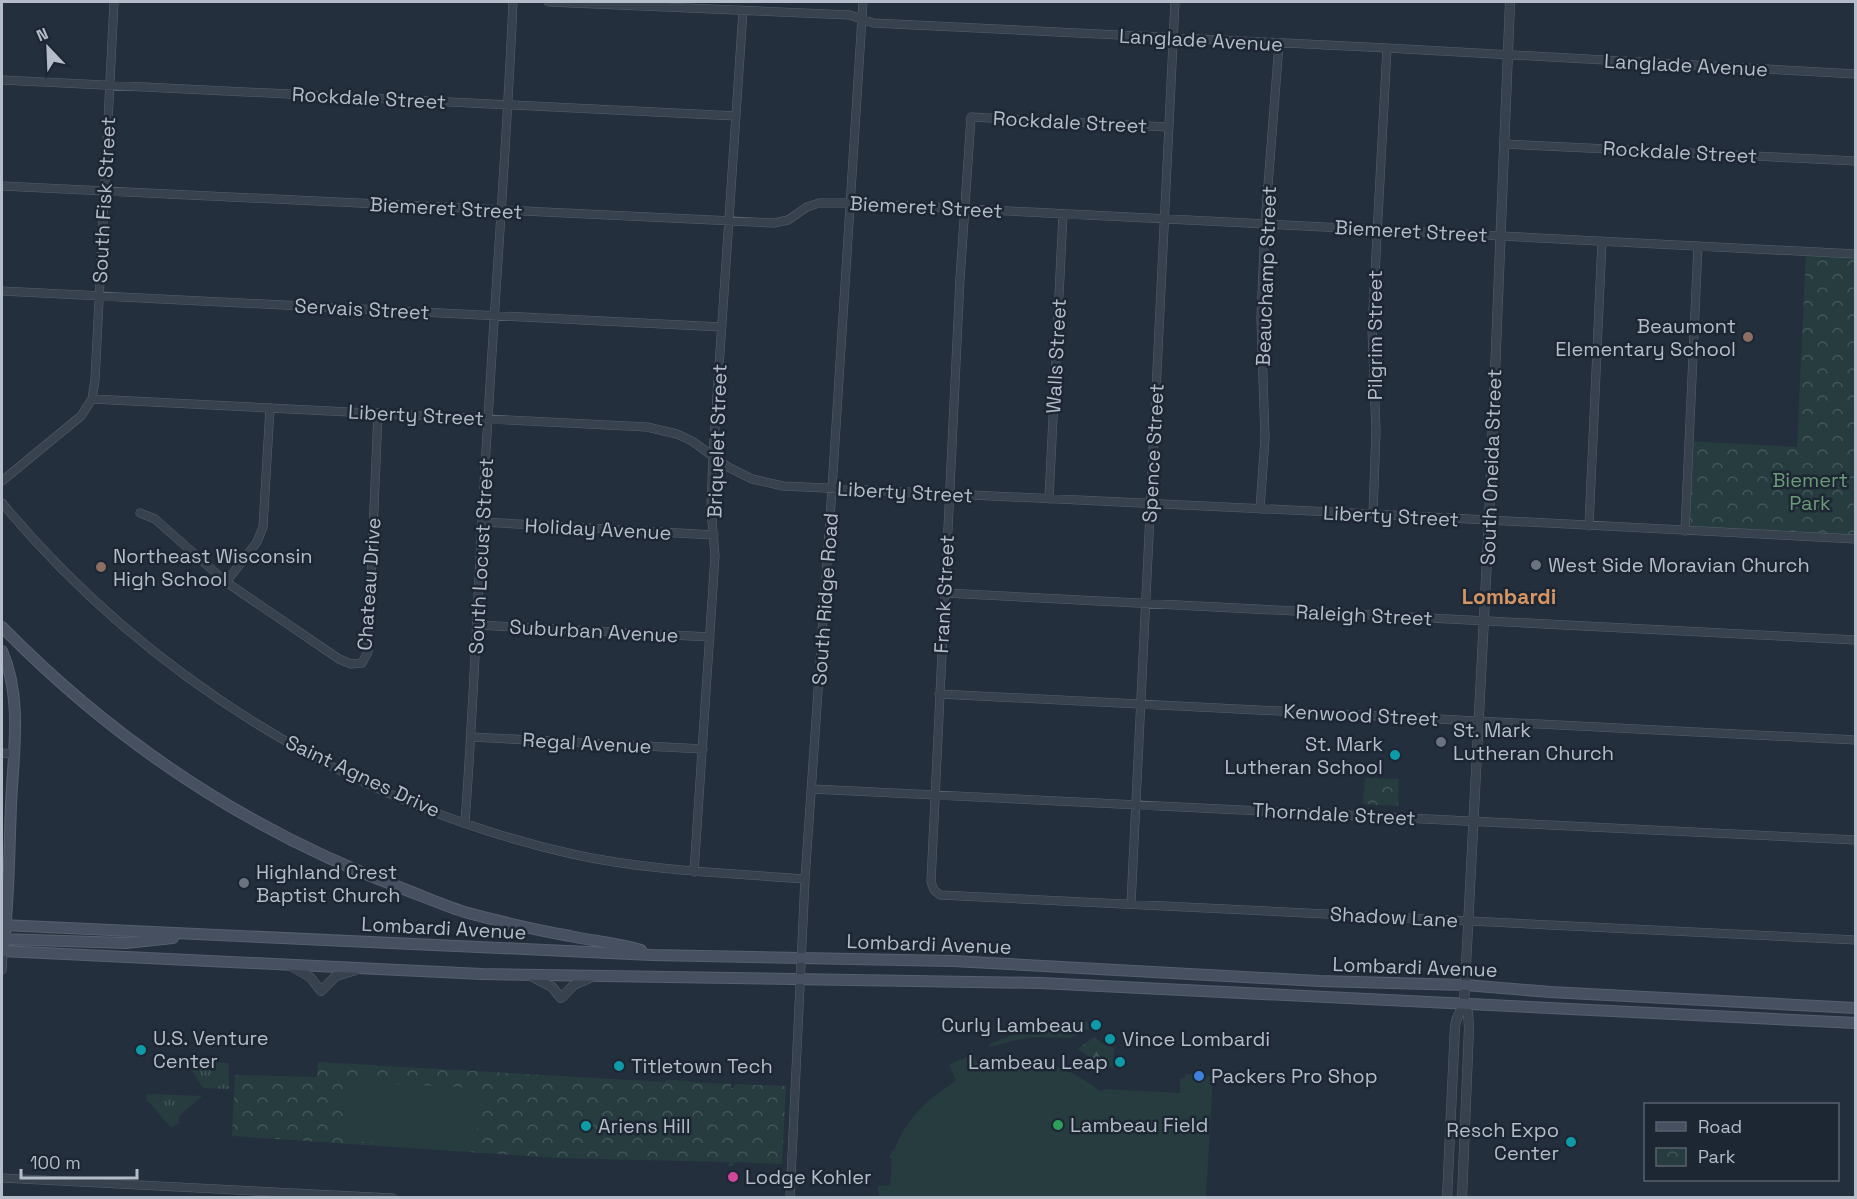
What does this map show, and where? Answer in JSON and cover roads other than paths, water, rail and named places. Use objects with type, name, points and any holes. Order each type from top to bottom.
[{"type":"main road","points":[[2,627],[60,683],[147,754],[219,801],[300,846],[373,878],[466,912],[543,932],[634,948],[652,956]]},
{"type":"main road","points":[[2,651],[11,677],[14,696],[7,754],[9,896],[2,951]]},
{"type":"main road","name":"Lombardi Avenue","points":[[4,926],[652,956],[953,961],[1319,981],[1465,985],[1550,992],[1856,1008]]},
{"type":"main road","points":[[3,939],[126,943],[164,940],[188,934]]},
{"type":"main road","name":"Lombardi Avenue","points":[[2,951],[531,976],[1033,983],[1856,1023]]},
{"type":"street","name":"South Fisk Street","points":[[92,399],[95,380],[114,2]]},
{"type":"street","name":"South Locust Street","points":[[465,822],[472,737],[482,522],[513,2]]},
{"type":"street","name":"Langlade Avenue","points":[[548,2],[850,15],[873,23],[1856,74]]},
{"type":"street","name":"South Ridge Road","points":[[790,1197],[805,879],[863,2]]},
{"type":"street","name":"Spence Street","points":[[1131,904],[1175,2]]},
{"type":"street","name":"South Oneida Street","points":[[1462,1197],[1470,1028],[1464,1004],[1489,521],[1510,2]]},
{"type":"street","name":"Briquelet Street","points":[[694,872],[715,556],[711,508],[713,456],[743,11]]},
{"type":"street","name":"Beauchamp Street","points":[[1260,509],[1265,438],[1262,318],[1265,224],[1279,44]]},
{"type":"street","name":"Pilgrim Street","points":[[1374,514],[1376,431],[1372,329],[1387,48]]},
{"type":"street","name":"Rockdale Street","points":[[2,80],[736,116]]},
{"type":"street","name":"Rockdale Street","points":[[971,117],[1168,127]]},
{"type":"street","name":"Frank Street","points":[[934,890],[931,882],[934,794],[964,209],[971,117]]},
{"type":"street","name":"Rockdale Street","points":[[1504,144],[1856,161]]},
{"type":"street","name":"Biemeret Street","points":[[2,186],[774,223],[788,220],[819,202],[851,203],[1856,254]]},
{"type":"street","name":"Walls Street","points":[[1049,499],[1063,214]]},
{"type":"street","points":[[1589,526],[1602,241]]},
{"type":"street","points":[[1685,531],[1698,246]]},
{"type":"street","name":"Servais Street","points":[[2,291],[722,327]]},
{"type":"street","name":"Liberty Street","points":[[92,399],[647,427],[677,434],[692,441],[728,467],[752,479],[783,486],[1856,539]]},
{"type":"street","points":[[2,481],[81,416],[92,399]]},
{"type":"street","points":[[226,582],[257,542],[264,527],[270,408]]},
{"type":"street","name":"Chateau Drive","points":[[140,513],[154,519],[226,582],[339,658],[351,664],[362,663],[368,652],[378,413]]},
{"type":"street","name":"Saint Agnes Drive","points":[[2,503],[63,571],[130,632],[199,686],[274,735],[338,769],[403,799],[510,839],[629,864],[694,872],[805,879]]},
{"type":"street","name":"Holiday Avenue","points":[[482,522],[714,535]]},
{"type":"street","name":"Raleigh Street","points":[[945,593],[1856,640]]},
{"type":"street","name":"Suburban Avenue","points":[[477,625],[710,637]]},
{"type":"street","name":"Kenwood Street","points":[[939,694],[1856,740]]},
{"type":"street","name":"Regal Avenue","points":[[472,737],[703,749]]},
{"type":"street","name":"Thorndale Street","points":[[812,789],[1856,840]]},
{"type":"street","name":"Shadow Lane","points":[[934,890],[940,895],[1856,940]]},
{"type":"street","points":[[2,951],[2,970]]},
{"type":"street","points":[[289,965],[310,977],[321,991],[336,976],[361,968]]},
{"type":"street","points":[[531,976],[554,989],[561,999],[574,985],[595,977]]},
{"type":"street","name":"South Oneida Street","points":[[1447,1197],[1455,1026],[1464,1004]]},
{"type":"street","points":[[2,1178],[249,1194],[393,1197]]},
{"type":"place","name":"Beaumont Elementary School","points":[[1748,337]]},
{"type":"place","name":"West Side Moravian Church","points":[[1536,565]]},
{"type":"place","name":"Northeast Wisconsin High School","points":[[101,567]]},
{"type":"place","name":"St. Mark Lutheran Church","points":[[1441,742]]},
{"type":"place","name":"St. Mark Lutheran School","points":[[1395,755]]},
{"type":"place","name":"Highland Crest Baptist Church","points":[[244,883]]},
{"type":"place","name":"Curly Lambeau","points":[[1096,1025]]},
{"type":"place","name":"Vince Lombardi","points":[[1110,1039]]},
{"type":"place","name":"U.S. Venture Center","points":[[141,1050]]},
{"type":"place","name":"Lambeau Leap","points":[[1120,1062]]},
{"type":"place","name":"Titletown Tech","points":[[619,1066]]},
{"type":"place","name":"Packers Pro Shop","points":[[1199,1076]]},
{"type":"place","name":"Lambeau Field","points":[[1058,1125]]},
{"type":"place","name":"Ariens Hill","points":[[586,1126]]},
{"type":"place","name":"Resch Expo Center","points":[[1571,1142]]},
{"type":"place","name":"Lodge Kohler","points":[[733,1177]]},
{"type":"district","name":"Lombardi","points":[[1509,597]]},
{"type":"park label","name":"Biemert Park","points":[[1810,492]]}]
